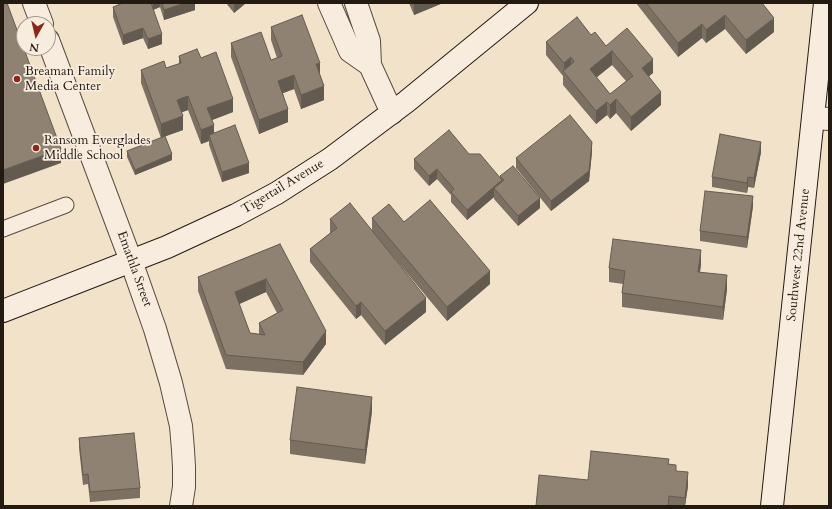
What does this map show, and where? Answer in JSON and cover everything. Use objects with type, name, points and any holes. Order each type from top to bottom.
[{"type":"street","points":[[34,3],[39,16]]},
{"type":"street","points":[[329,3],[350,51],[370,65]]},
{"type":"street","points":[[356,3],[369,41],[370,65],[392,113]]},
{"type":"street","name":"Tigertail Avenue","points":[[3,311],[167,247],[236,215],[277,193],[330,159],[392,113],[527,3]]},
{"type":"street","name":"Southwest 22nd Avenue","points":[[772,506],[821,118],[825,3]]},
{"type":"street","name":"Emathla Street","points":[[54,56],[131,261],[155,329],[171,383],[181,426],[184,467],[182,506]]},
{"type":"lane","points":[[3,229],[66,205]]},
{"type":"building","name":"Breaman Family Media Center","points":[[3,3],[7,3],[16,27],[16,56],[27,56],[61,149],[3,170]]},
{"type":"building","points":[[123,3],[151,3],[162,34],[148,39],[143,28],[123,35],[113,7]]},
{"type":"building","points":[[162,3],[185,3],[164,10]]},
{"type":"building","points":[[646,3],[762,3],[774,18],[746,40],[725,15],[706,30],[702,24],[678,43]]},
{"type":"building","points":[[302,15],[320,63],[316,64],[324,86],[301,95],[294,75],[278,81],[288,109],[259,120],[231,43],[261,32],[271,60],[282,56],[271,27]]},
{"type":"building","points":[[577,17],[591,35],[595,32],[606,46],[627,28],[653,59],[642,68],[661,92],[631,117],[616,99],[610,105],[607,102],[596,111],[563,71],[574,62],[571,57],[564,63],[546,42]],"holes":[[[612,51],[633,76],[610,94],[590,69]]]},
{"type":"building","points":[[197,49],[201,58],[216,52],[233,99],[207,108],[214,125],[201,130],[188,96],[177,100],[183,116],[161,124],[141,70],[164,61],[166,68],[181,63],[179,56]]},
{"type":"building","points":[[570,115],[592,142],[589,171],[551,201],[516,158]]},
{"type":"building","points":[[235,125],[249,163],[222,172],[209,135]]},
{"type":"building","points":[[449,130],[469,154],[480,154],[502,180],[467,210],[451,192],[454,189],[437,169],[429,176],[414,159]]},
{"type":"building","points":[[720,134],[761,142],[754,178],[748,177],[747,183],[712,177]]},
{"type":"building","points":[[165,136],[172,154],[135,170],[127,151]]},
{"type":"building","points":[[513,166],[540,198],[518,216],[494,188],[504,180],[500,176]]},
{"type":"building","points":[[705,191],[753,196],[747,237],[700,231]]},
{"type":"building","points":[[430,200],[490,271],[447,307],[372,218],[389,204],[404,222]]},
{"type":"building","points":[[350,203],[426,298],[385,331],[361,302],[356,306],[310,249],[337,228],[330,219]]},
{"type":"building","points":[[613,239],[701,250],[698,272],[727,275],[723,307],[622,293],[625,271],[609,268]]},
{"type":"building","points":[[280,244],[326,331],[303,362],[226,355],[198,277]],"holes":[[[266,279],[283,310],[259,323],[265,335],[250,333],[235,292]]]},
{"type":"building","points":[[297,387],[372,397],[365,450],[290,440]]},
{"type":"building","points":[[134,433],[140,488],[90,492],[88,474],[83,475],[79,438]]},
{"type":"building","points":[[591,451],[669,459],[668,464],[676,465],[676,471],[688,472],[685,498],[669,496],[668,506],[536,506],[539,475],[588,480]]},
{"type":"place","name":"Breaman Family Media Center","points":[[17,79]]},
{"type":"place","name":"Ransom Everglades Middle School","points":[[36,148]]}]
